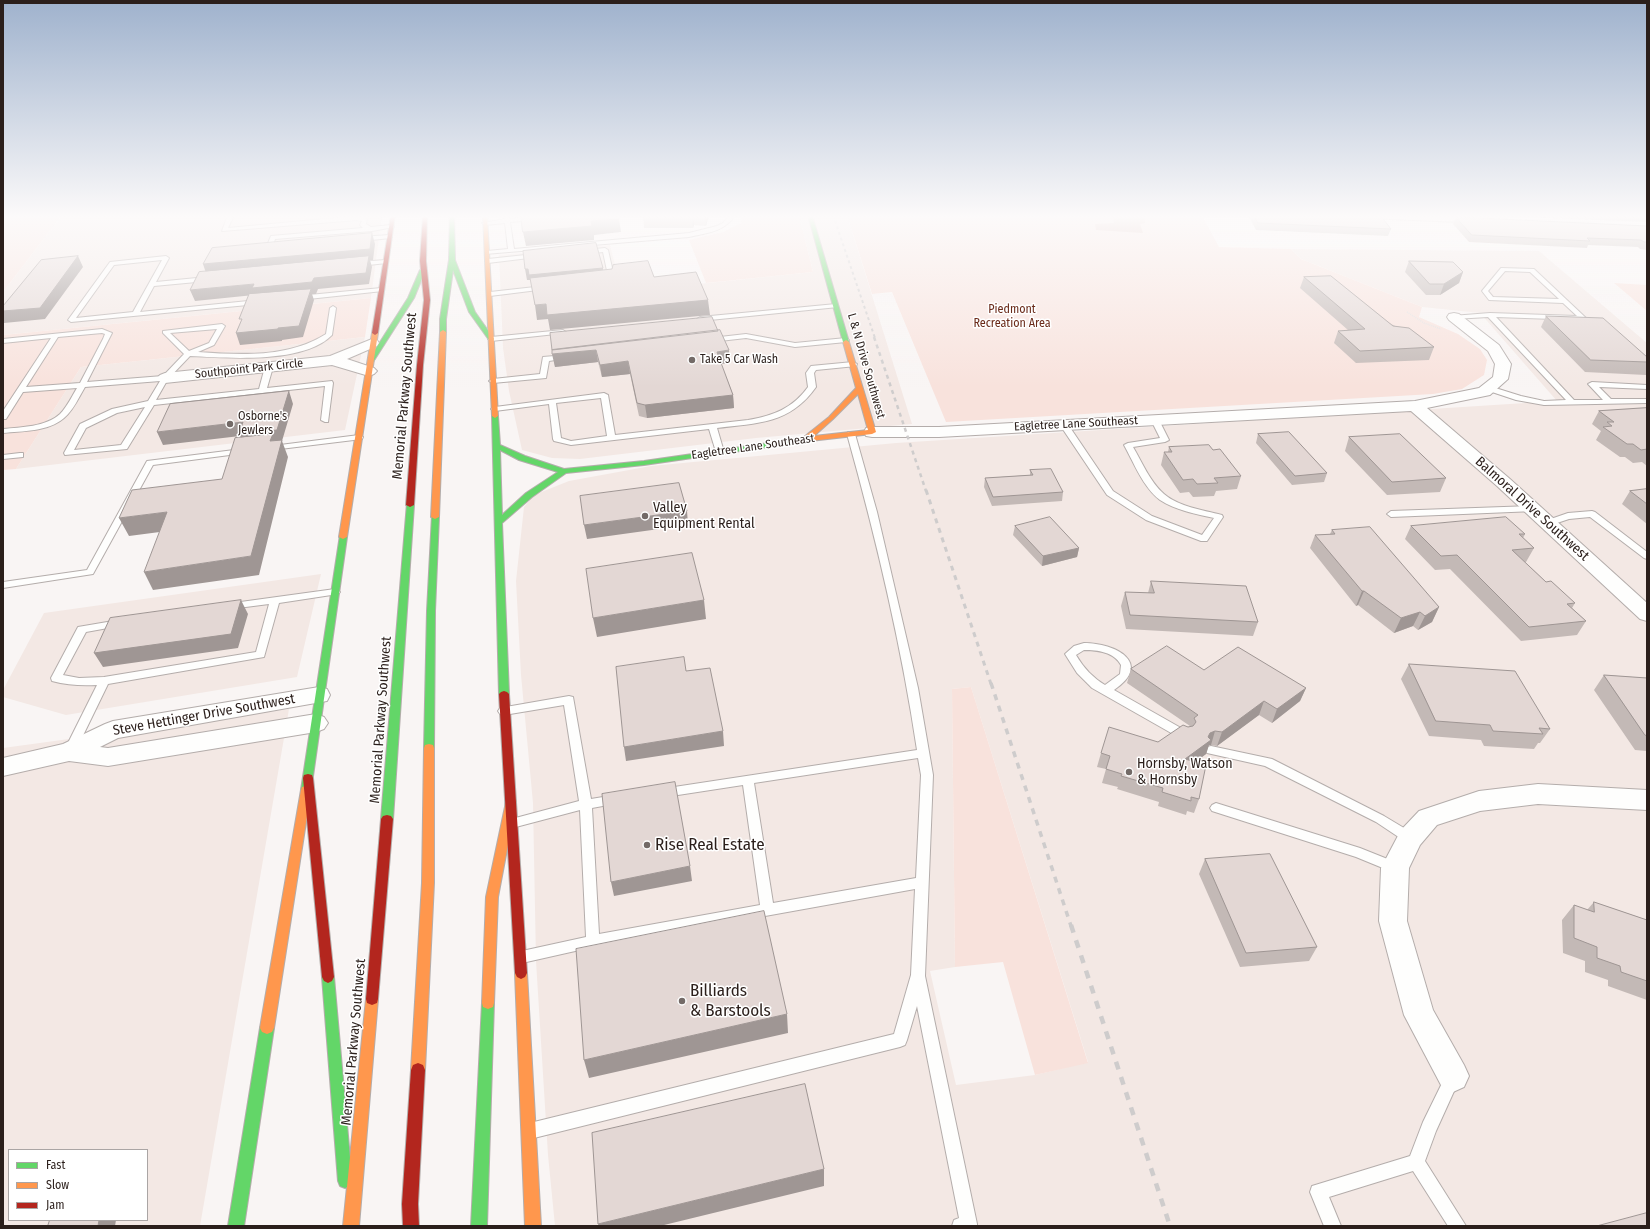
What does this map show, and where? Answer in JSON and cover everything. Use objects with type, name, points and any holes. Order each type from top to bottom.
[{"type":"main road","points":[[236,1226],[281,938],[299,843],[319,695],[384,272]]},
{"type":"main road","points":[[370,366],[411,298],[421,272]]},
{"type":"main road","name":"Memorial Parkway Southwest","points":[[350,1226],[382,892],[420,365],[427,300],[425,272]]},
{"type":"main road","points":[[411,1226],[410,1204],[428,883],[431,611],[443,319],[450,272]]},
{"type":"main road","points":[[457,272],[472,312],[491,339]]},
{"type":"main road","points":[[488,272],[495,408],[504,711],[521,957],[533,1226]]},
{"type":"main road","name":"L & N Drive Southwest","points":[[826,272],[872,432]]},
{"type":"main road","points":[[806,439],[831,418],[860,388]]},
{"type":"main road","name":"Eagletree Lane Southeast","points":[[496,446],[522,458],[564,472],[644,463],[806,439],[872,432]]},
{"type":"main road","name":"Eagletree Lane Southeast","points":[[499,522],[529,495],[564,472]]},
{"type":"main road","points":[[308,778],[325,938],[350,1226]]},
{"type":"main road","points":[[479,1226],[492,897],[511,802]]},
{"type":"street","points":[[1454,317],[1494,348],[1503,364],[1500,379],[1489,388]]},
{"type":"street","points":[[333,360],[372,343]]},
{"type":"street","points":[[333,360],[370,366]]},
{"type":"street","name":"Southpoint Park Circle","points":[[165,378],[263,363],[333,360]]},
{"type":"street","name":"Eagletree Lane Southeast","points":[[872,432],[939,432],[1415,406],[1484,392],[1489,388]]},
{"type":"street","name":"Balmoral Drive Southwest","points":[[1415,406],[1454,438],[1647,614]]},
{"type":"street","name":"Steve Hettinger Drive Southwest","points":[[3,766],[69,752],[113,730],[319,695]]},
{"type":"street","name":"Steve Hettinger Drive Southwest","points":[[69,752],[108,757],[316,723]]},
{"type":"street","points":[[1452,1076],[1419,1015],[1402,959],[1393,921],[1395,868],[1410,838],[1428,818],[1479,801],[1538,794],[1647,800]]},
{"type":"lane","points":[[105,272],[71,320],[262,301]]},
{"type":"lane","points":[[135,314],[158,272]]},
{"type":"lane","points":[[604,282],[612,281],[610,272]]},
{"type":"lane","points":[[1500,272],[1485,291],[1492,299],[1565,301]]},
{"type":"lane","points":[[1454,317],[1490,315],[1583,318],[1535,272]]},
{"type":"lane","points":[[152,284],[214,278]]},
{"type":"lane","points":[[490,294],[551,288]]},
{"type":"lane","points":[[294,298],[381,290]]},
{"type":"lane","points":[[695,319],[836,306]]},
{"type":"lane","points":[[325,420],[329,383],[151,403],[115,411],[83,426],[68,453],[124,447],[151,403],[165,378],[188,354],[212,344],[222,326],[165,332],[188,354],[228,356],[263,363],[324,340],[329,335],[333,308]]},
{"type":"lane","points":[[1490,315],[1573,403]]},
{"type":"lane","points":[[491,339],[569,331]]},
{"type":"lane","points":[[3,341],[56,335],[102,332],[109,333],[82,385],[62,416],[49,423],[3,432]]},
{"type":"lane","points":[[3,417],[56,335]]},
{"type":"lane","points":[[700,342],[746,336],[795,345],[846,340]]},
{"type":"lane","points":[[493,381],[543,376],[546,359],[577,356]]},
{"type":"lane","points":[[262,391],[263,363]]},
{"type":"lane","points":[[552,401],[557,439],[571,443],[712,426],[766,419],[788,410],[802,400],[812,387],[810,373],[814,368],[853,364]]},
{"type":"lane","points":[[21,390],[165,378]]},
{"type":"lane","points":[[1609,402],[1592,384],[1647,387]]},
{"type":"lane","points":[[1489,388],[1519,398],[1544,403],[1647,401]]},
{"type":"lane","points":[[495,408],[604,395],[611,438]]},
{"type":"lane","points":[[1064,425],[1110,493],[1149,518],[1204,539],[1218,517],[1187,509],[1160,496],[1143,472],[1128,445],[1165,440],[1155,420]]},
{"type":"lane","points":[[712,426],[720,452]]},
{"type":"lane","points":[[528,1131],[900,1040],[918,975],[928,775],[913,688],[873,512],[851,434]]},
{"type":"lane","points":[[266,448],[359,437]]},
{"type":"lane","points":[[3,586],[90,572],[150,463],[251,450]]},
{"type":"lane","points":[[3,458],[20,455]]},
{"type":"lane","points":[[1391,514],[1532,509]]},
{"type":"lane","points":[[1548,523],[1568,516],[1592,514],[1647,556]]},
{"type":"lane","points":[[221,608],[335,592]]},
{"type":"lane","points":[[128,622],[82,628],[56,678],[79,682],[104,681],[260,655],[275,600]]},
{"type":"lane","points":[[1106,690],[1124,677],[1126,672],[1125,662],[1122,657],[1109,650],[1093,647],[1078,648],[1070,654],[1076,666],[1083,675],[1106,690],[1184,735]]},
{"type":"lane","points":[[69,752],[104,681]]},
{"type":"lane","points":[[504,711],[569,700],[586,804],[593,941]]},
{"type":"lane","points":[[1211,750],[1268,762],[1380,819],[1410,838]]},
{"type":"lane","points":[[655,794],[924,753]]},
{"type":"lane","points":[[748,780],[767,910]]},
{"type":"lane","points":[[512,823],[586,804],[625,798]]},
{"type":"lane","points":[[1216,808],[1360,853],[1395,868]]},
{"type":"lane","points":[[521,957],[593,941],[922,882]]},
{"type":"lane","points":[[918,975],[969,1224],[960,1226]]},
{"type":"lane","points":[[1416,1162],[1452,1076]]},
{"type":"lane","points":[[1333,1226],[1318,1192],[1416,1162]]},
{"type":"lane","points":[[1416,1162],[1458,1226]]},
{"type":"path","points":[[1406,312],[1424,323],[1444,331]]},
{"type":"shaded area","points":[[18,272],[374,272],[371,298],[3,335],[3,292]]},
{"type":"shaded area","points":[[500,272],[617,272],[622,292],[810,272],[865,272],[912,424],[756,438],[580,459],[552,458],[522,450],[509,391],[503,348]]},
{"type":"shaded area","points":[[1335,272],[1564,272],[1647,343],[1647,1226],[555,1226],[548,1155],[536,961],[533,803],[521,675],[516,581],[524,507],[534,495],[569,481],[651,466],[896,443],[1557,401],[1480,313],[1422,307]],"holes":[[[971,687],[1088,1062],[1035,1075],[956,1085],[930,971],[955,967],[952,689]]]},
{"type":"shaded area","points":[[365,337],[345,430],[16,469],[81,367]]},
{"type":"shaded area","points":[[321,574],[297,677],[66,715],[3,697],[3,690],[44,613]]},
{"type":"shaded area","points":[[289,709],[200,1226],[3,1226],[3,748]]},
{"type":"green space","points":[[3,272],[18,272],[3,292]]},
{"type":"green space","points":[[702,272],[810,272],[706,283]]},
{"type":"green space","name":"Piedmont Recreation Area","points":[[865,272],[1335,272],[1422,307],[1419,317],[1458,334],[1480,349],[1487,360],[1484,375],[1462,389],[1433,394],[946,422],[892,292],[872,294]]},
{"type":"green space","points":[[1614,283],[1647,285],[1647,311]]},
{"type":"green space","points":[[371,298],[365,337],[81,367],[16,469],[3,470],[3,335]]},
{"type":"green space","points":[[971,687],[1088,1063],[1035,1075],[1003,962],[955,967],[952,689]]},
{"type":"building","points":[[31,272],[66,272],[40,308],[3,311],[3,306]]},
{"type":"building","points":[[199,272],[366,272],[314,278],[312,282],[252,288],[254,284],[190,290]]},
{"type":"building","points":[[529,272],[557,272],[529,275]]},
{"type":"building","points":[[581,272],[652,272],[654,277],[696,272],[708,300],[547,315],[546,304],[535,305],[530,278]]},
{"type":"building","points":[[1419,272],[1462,272],[1444,284],[1430,284]]},
{"type":"building","points":[[1331,276],[1393,326],[1409,328],[1434,347],[1360,351],[1338,331],[1365,329],[1304,277]]},
{"type":"building","points":[[311,289],[299,326],[236,333],[242,319],[239,319],[249,294]]},
{"type":"building","points":[[1546,316],[1603,318],[1647,357],[1647,362],[1591,360]]},
{"type":"building","points":[[712,317],[718,331],[552,350],[550,333]]},
{"type":"building","points":[[720,330],[729,350],[717,352],[733,395],[645,405],[637,403],[628,361],[600,365],[596,350],[552,354],[552,350]]},
{"type":"building","points":[[289,391],[277,430],[239,434],[243,422],[157,432],[170,404]]},
{"type":"building","points":[[1647,408],[1647,449],[1641,450],[1633,444],[1627,444],[1603,427],[1612,426],[1607,422],[1614,422],[1599,411]]},
{"type":"building","points":[[1289,432],[1327,473],[1295,476],[1258,434]]},
{"type":"building","points":[[273,434],[270,441],[282,440],[251,556],[144,572],[167,512],[119,518],[132,490],[222,479],[235,438]]},
{"type":"building","points":[[1400,434],[1446,478],[1392,482],[1349,437]]},
{"type":"building","points":[[1209,445],[1213,450],[1220,449],[1241,476],[1214,478],[1218,483],[1197,484],[1193,479],[1183,480],[1164,452],[1172,452],[1169,447]]},
{"type":"building","points":[[1051,469],[1063,492],[993,497],[985,478],[1033,475],[1030,470]]},
{"type":"building","points":[[679,483],[687,511],[584,525],[580,496]]},
{"type":"building","points":[[1647,489],[1647,504],[1630,491]]},
{"type":"building","points":[[1050,517],[1079,548],[1043,556],[1015,526]]},
{"type":"building","points":[[1506,517],[1525,534],[1519,534],[1534,548],[1512,550],[1546,582],[1551,581],[1575,603],[1567,604],[1586,621],[1529,627],[1457,555],[1441,556],[1411,526]]},
{"type":"building","points":[[1370,527],[1439,607],[1425,616],[1420,612],[1401,618],[1362,591],[1315,535],[1335,534],[1332,530]]},
{"type":"building","points":[[692,553],[704,600],[593,618],[586,569]]},
{"type":"building","points":[[1151,581],[1246,586],[1258,622],[1130,615],[1125,592],[1154,593]]},
{"type":"building","points":[[241,600],[231,634],[94,653],[110,618]]},
{"type":"building","points":[[1167,646],[1204,670],[1238,647],[1306,688],[1277,709],[1264,701],[1222,732],[1215,731],[1210,733],[1208,737],[1211,740],[1185,759],[1206,765],[1199,799],[1191,797],[1191,801],[1162,792],[1163,788],[1121,776],[1122,774],[1106,769],[1110,756],[1101,753],[1109,727],[1158,742],[1183,725],[1188,727],[1193,726],[1196,722],[1194,718],[1198,715],[1131,669]]},
{"type":"building","points":[[684,657],[686,671],[710,668],[723,731],[624,747],[616,667]]},
{"type":"building","points":[[1409,664],[1515,671],[1550,729],[1539,728],[1543,734],[1493,731],[1490,725],[1436,721]]},
{"type":"building","points":[[1604,675],[1647,678],[1647,736],[1645,735]]},
{"type":"building","name":"Rise Real Estate","points":[[675,782],[690,866],[611,882],[602,794]]},
{"type":"building","points":[[1270,854],[1317,947],[1246,953],[1205,859]]},
{"type":"building","points":[[1594,902],[1647,920],[1647,981],[1621,972],[1620,966],[1597,958],[1597,947],[1574,938],[1574,905],[1594,912]]},
{"type":"building","name":"Billiards & Barstools","points":[[764,911],[787,1014],[584,1060],[576,949]]},
{"type":"building","points":[[805,1084],[824,1169],[598,1224],[592,1133]]},
{"type":"building","points":[[1647,1213],[1647,1226],[1597,1226]]},
{"type":"building","points":[[50,1221],[99,1221],[98,1226],[48,1226]]},
{"type":"railway","points":[[853,272],[875,338]]},
{"type":"railway","points":[[874,337],[926,491]]},
{"type":"railway","points":[[926,490],[991,684]]},
{"type":"railway","points":[[991,683],[1071,926]]},
{"type":"railway","points":[[1071,925],[1170,1226]]},
{"type":"traffic: fast","points":[[371,361],[411,298],[421,272]]},
{"type":"traffic: fast","points":[[443,332],[443,319],[450,272]]},
{"type":"traffic: fast","points":[[457,272],[472,312],[491,339]]},
{"type":"traffic: fast","points":[[826,272],[846,342]]},
{"type":"traffic: fast","points":[[495,416],[504,694]]},
{"type":"traffic: fast","points":[[496,446],[522,458],[564,471],[644,463],[810,439]]},
{"type":"traffic: fast","points":[[499,522],[529,495],[564,471]]},
{"type":"traffic: fast","points":[[387,819],[410,505]]},
{"type":"traffic: fast","points":[[429,748],[431,611],[435,517]]},
{"type":"traffic: fast","points":[[306,790],[343,537]]},
{"type":"traffic: fast","points":[[328,977],[345,1181]]},
{"type":"traffic: fast","points":[[479,1226],[488,1003]]},
{"type":"traffic: fast","points":[[236,1226],[267,1028]]},
{"type":"traffic: slow","points":[[488,272],[495,416]]},
{"type":"traffic: slow","points":[[435,517],[443,332]]},
{"type":"traffic: slow","points":[[343,537],[375,333]]},
{"type":"traffic: slow","points":[[810,439],[872,432],[846,342]]},
{"type":"traffic: slow","points":[[807,439],[831,418],[860,388]]},
{"type":"traffic: slow","points":[[418,1070],[428,883],[429,748]]},
{"type":"traffic: slow","points":[[267,1028],[306,790]]},
{"type":"traffic: slow","points":[[488,1003],[492,897],[511,802]]},
{"type":"traffic: slow","points":[[521,973],[533,1226]]},
{"type":"traffic: slow","points":[[351,1226],[372,999]]},
{"type":"traffic: jam","points":[[375,333],[384,272]]},
{"type":"traffic: jam","points":[[410,505],[420,365],[427,300],[424,272]]},
{"type":"traffic: jam","points":[[504,694],[521,973]]},
{"type":"traffic: jam","points":[[308,778],[328,977]]},
{"type":"traffic: jam","points":[[372,999],[387,819]]},
{"type":"traffic: jam","points":[[411,1226],[410,1204],[418,1070]]},
{"type":"place","name":"Take 5 Car Wash","points":[[692,360]]},
{"type":"place","name":"Osborne's Jewlers","points":[[230,424]]},
{"type":"place","name":"Valley Equipment Rental","points":[[645,516]]},
{"type":"place","name":"Hornsby, Watson & Hornsby","points":[[1129,772]]},
{"type":"place","name":"Rise Real Estate","points":[[647,845]]},
{"type":"place","name":"Billiards & Barstools","points":[[682,1001]]}]
